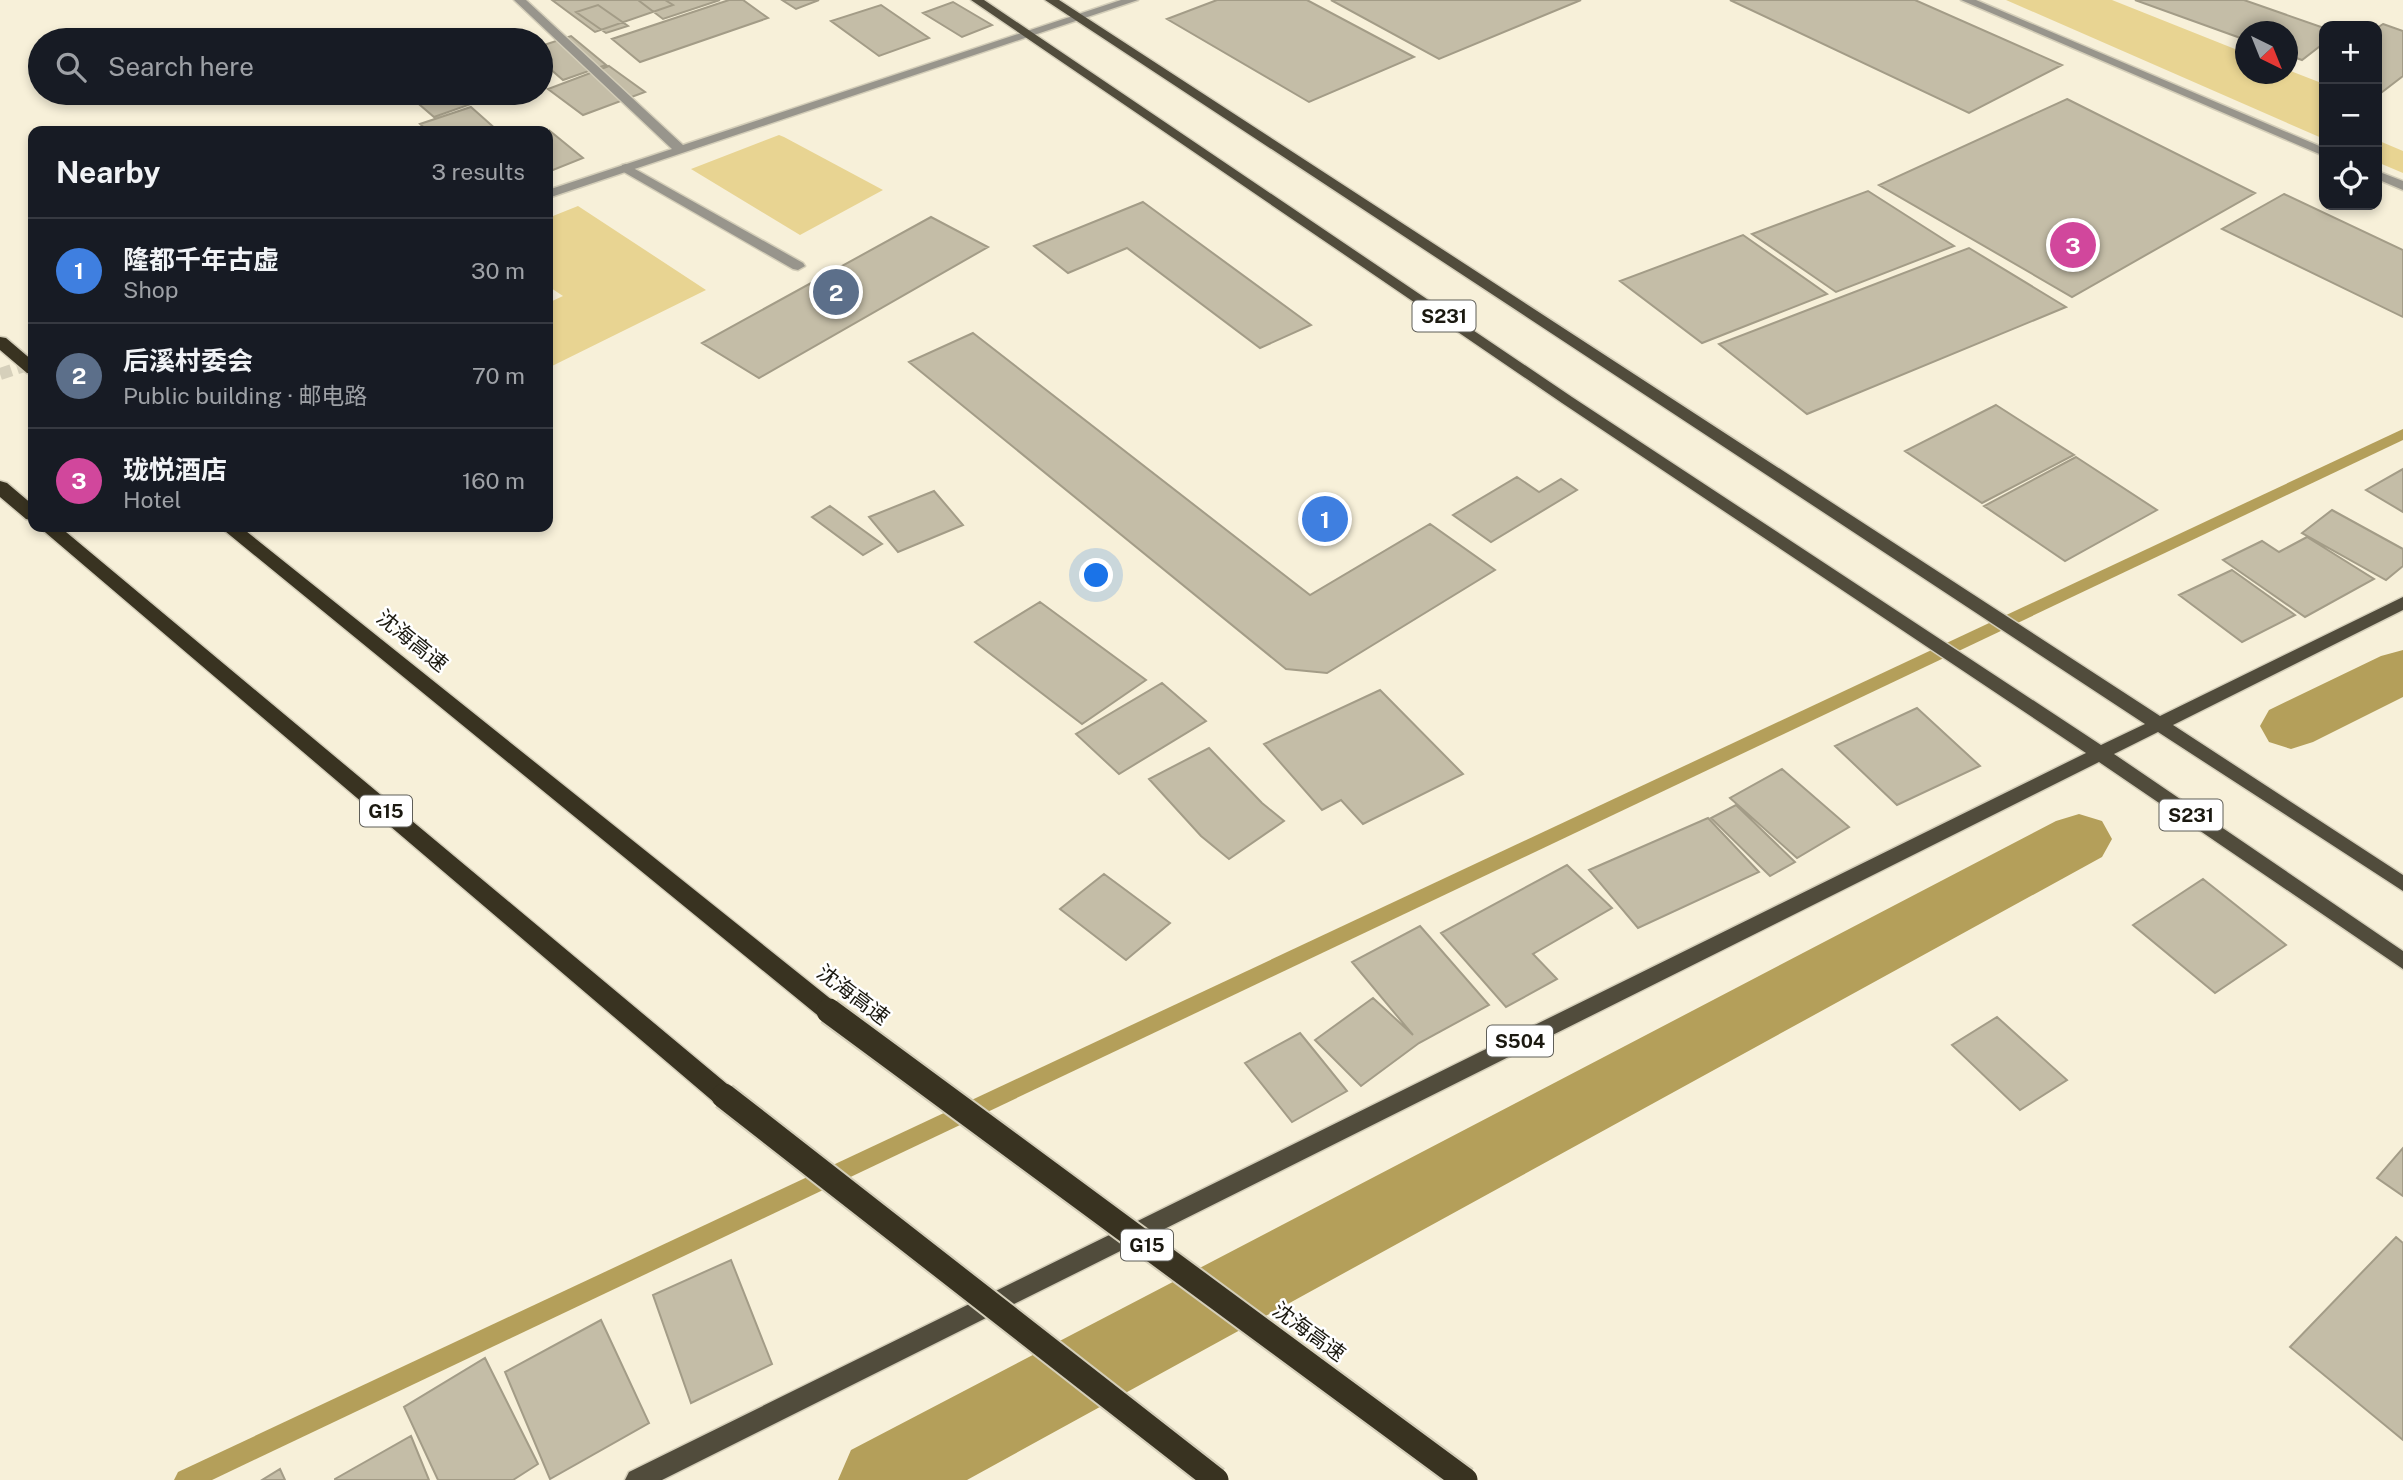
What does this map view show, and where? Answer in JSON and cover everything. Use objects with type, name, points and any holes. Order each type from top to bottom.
[{"type":"highway","points":[[0,342],[28,365]]},
{"type":"highway","points":[[0,487],[28,511]]},
{"type":"highway","name":"G15","points":[[54,532],[724,1096],[1216,1480]]},
{"type":"highway","name":"沈海高速","points":[[235,532],[829,1011],[1465,1480]]},
{"type":"main road","name":"S231","points":[[977,0],[1567,400],[2101,753],[2403,961]]},
{"type":"main road","name":"S231","points":[[1051,0],[2403,884]]},
{"type":"main road","name":"S504","points":[[637,1480],[2403,603]]},
{"type":"street","points":[[520,0],[550,28]]},
{"type":"street","points":[[553,192],[1132,0]]},
{"type":"street","points":[[1967,0],[2319,150]]},
{"type":"street","points":[[553,31],[681,150]]},
{"type":"street","points":[[626,168],[798,266]]},
{"type":"street","points":[[2382,177],[2403,186]]},
{"type":"shaded area","points":[[2006,0],[2112,0],[2235,49],[2235,84],[2298,84],[2298,74],[2319,82],[2319,137]]},
{"type":"shaded area","points":[[779,135],[883,190],[800,235],[691,169]]},
{"type":"shaded area","points":[[2382,142],[2403,151],[2403,173],[2382,164]]},
{"type":"shaded area","points":[[578,206],[706,290],[553,366],[553,301],[563,296],[553,289],[553,216]]},
{"type":"building","points":[[552,0],[665,0],[673,5],[595,32]]},
{"type":"building","points":[[638,0],[720,0],[663,19]]},
{"type":"building","points":[[729,0],[743,0],[768,18],[640,62],[612,39]]},
{"type":"building","points":[[782,0],[819,0],[796,9]]},
{"type":"building","points":[[1217,0],[1307,0],[1414,57],[1309,102],[1167,19]]},
{"type":"building","points":[[1331,0],[1581,0],[1439,59]]},
{"type":"building","points":[[1730,0],[1915,0],[2062,65],[1969,113]]},
{"type":"building","points":[[2135,0],[2244,0],[2319,26],[2319,47],[2302,60],[2298,59],[2298,21],[2235,21],[2235,36]]},
{"type":"building","points":[[953,2],[992,25],[962,37],[923,13]]},
{"type":"building","points":[[598,5],[628,26],[606,33],[576,12]]},
{"type":"building","points":[[881,5],[929,38],[879,56],[831,21]]},
{"type":"building","points":[[2382,25],[2403,31],[2403,76],[2382,92],[2382,84]]},
{"type":"building","points":[[571,36],[606,65],[563,80],[553,71],[553,42]]},
{"type":"building","points":[[609,66],[645,92],[583,115],[553,93],[553,87]]},
{"type":"building","points":[[2067,99],[2255,193],[2072,297],[1879,185]]},
{"type":"building","points":[[420,105],[468,105],[434,117]]},
{"type":"building","points":[[471,107],[492,126],[422,126],[420,124]]},
{"type":"building","points":[[553,133],[583,158],[553,170]]},
{"type":"building","points":[[1868,191],[1954,246],[1836,292],[1752,234]]},
{"type":"building","points":[[2284,194],[2403,250],[2403,317],[2222,229]]},
{"type":"building","points":[[1143,202],[1311,325],[1260,348],[1127,248],[1068,273],[1034,246]]},
{"type":"building","points":[[931,217],[988,247],[759,378],[702,343]]},
{"type":"building","points":[[1743,235],[1827,294],[1702,343],[1620,281]]},
{"type":"building","points":[[1969,248],[2066,307],[1807,414],[1719,344]]},
{"type":"building","points":[[973,333],[1310,595],[1430,524],[1495,570],[1327,673],[1286,669],[909,362]]},
{"type":"building","points":[[1996,405],[2074,455],[1982,503],[1905,451]]},
{"type":"building","points":[[2076,457],[2157,510],[2065,561],[1984,506]]},
{"type":"building","points":[[2403,469],[2403,512],[2366,490]]},
{"type":"building","points":[[1517,477],[1539,492],[1561,479],[1577,490],[1491,542],[1453,515]]},
{"type":"building","points":[[934,491],[963,525],[898,552],[869,517]]},
{"type":"building","points":[[830,506],[882,544],[863,555],[812,517]]},
{"type":"building","points":[[2332,510],[2403,549],[2403,566],[2386,580],[2302,533]]},
{"type":"building","points":[[2307,537],[2374,579],[2305,617],[2223,560],[2262,541],[2279,552]]},
{"type":"building","points":[[2232,570],[2295,615],[2242,642],[2179,595]]},
{"type":"building","points":[[1040,602],[1146,680],[1082,724],[975,642]]},
{"type":"building","points":[[1162,683],[1206,721],[1119,774],[1076,734]]},
{"type":"building","points":[[1380,690],[1463,774],[1363,824],[1341,800],[1322,810],[1264,744]]},
{"type":"building","points":[[1917,708],[1980,766],[1897,805],[1835,746]]},
{"type":"building","points":[[1209,748],[1262,803],[1284,821],[1229,859],[1201,836],[1149,779]]},
{"type":"building","points":[[1782,769],[1849,827],[1797,858],[1730,798]]},
{"type":"building","points":[[1736,805],[1795,862],[1770,876],[1711,818]]},
{"type":"building","points":[[1708,818],[1759,872],[1638,928],[1589,870]]},
{"type":"building","points":[[1567,865],[1612,908],[1533,954],[1557,979],[1506,1007],[1441,933]]},
{"type":"building","points":[[1104,874],[1170,923],[1126,960],[1060,909]]},
{"type":"building","points":[[2203,879],[2286,945],[2215,993],[2133,925]]},
{"type":"building","points":[[1420,926],[1489,1005],[1419,1043],[1361,1086],[1315,1040],[1373,998],[1413,1035],[1352,962]]},
{"type":"building","points":[[1997,1017],[2067,1080],[2020,1110],[1952,1045]]},
{"type":"building","points":[[1300,1033],[1347,1091],[1292,1122],[1245,1063]]},
{"type":"building","points":[[2403,1148],[2403,1196],[2377,1178]]},
{"type":"building","points":[[2396,1237],[2403,1243],[2403,1440],[2290,1347]]},
{"type":"building","points":[[731,1260],[772,1364],[691,1403],[653,1295]]},
{"type":"building","points":[[601,1320],[649,1423],[550,1479],[505,1372]]},
{"type":"building","points":[[485,1358],[538,1464],[513,1480],[438,1480],[404,1407]]},
{"type":"building","points":[[411,1436],[429,1480],[335,1480],[335,1479]]},
{"type":"building","points":[[280,1469],[285,1480],[262,1480]]},
{"type":"waterway","points":[[186,1480],[2403,434]]},
{"type":"waterway","points":[[2291,726],[2403,671]]},
{"type":"waterway","points":[[881,1480],[2079,839]]},
{"type":"tunnel","points":[[0,374],[28,365]]},
{"type":"place","name":"珑悦酒店","points":[[2073,245]]},
{"type":"place","name":"后溪村委会","points":[[836,292]]},
{"type":"place","name":"隆都千年古虚","points":[[1325,519]]}]
